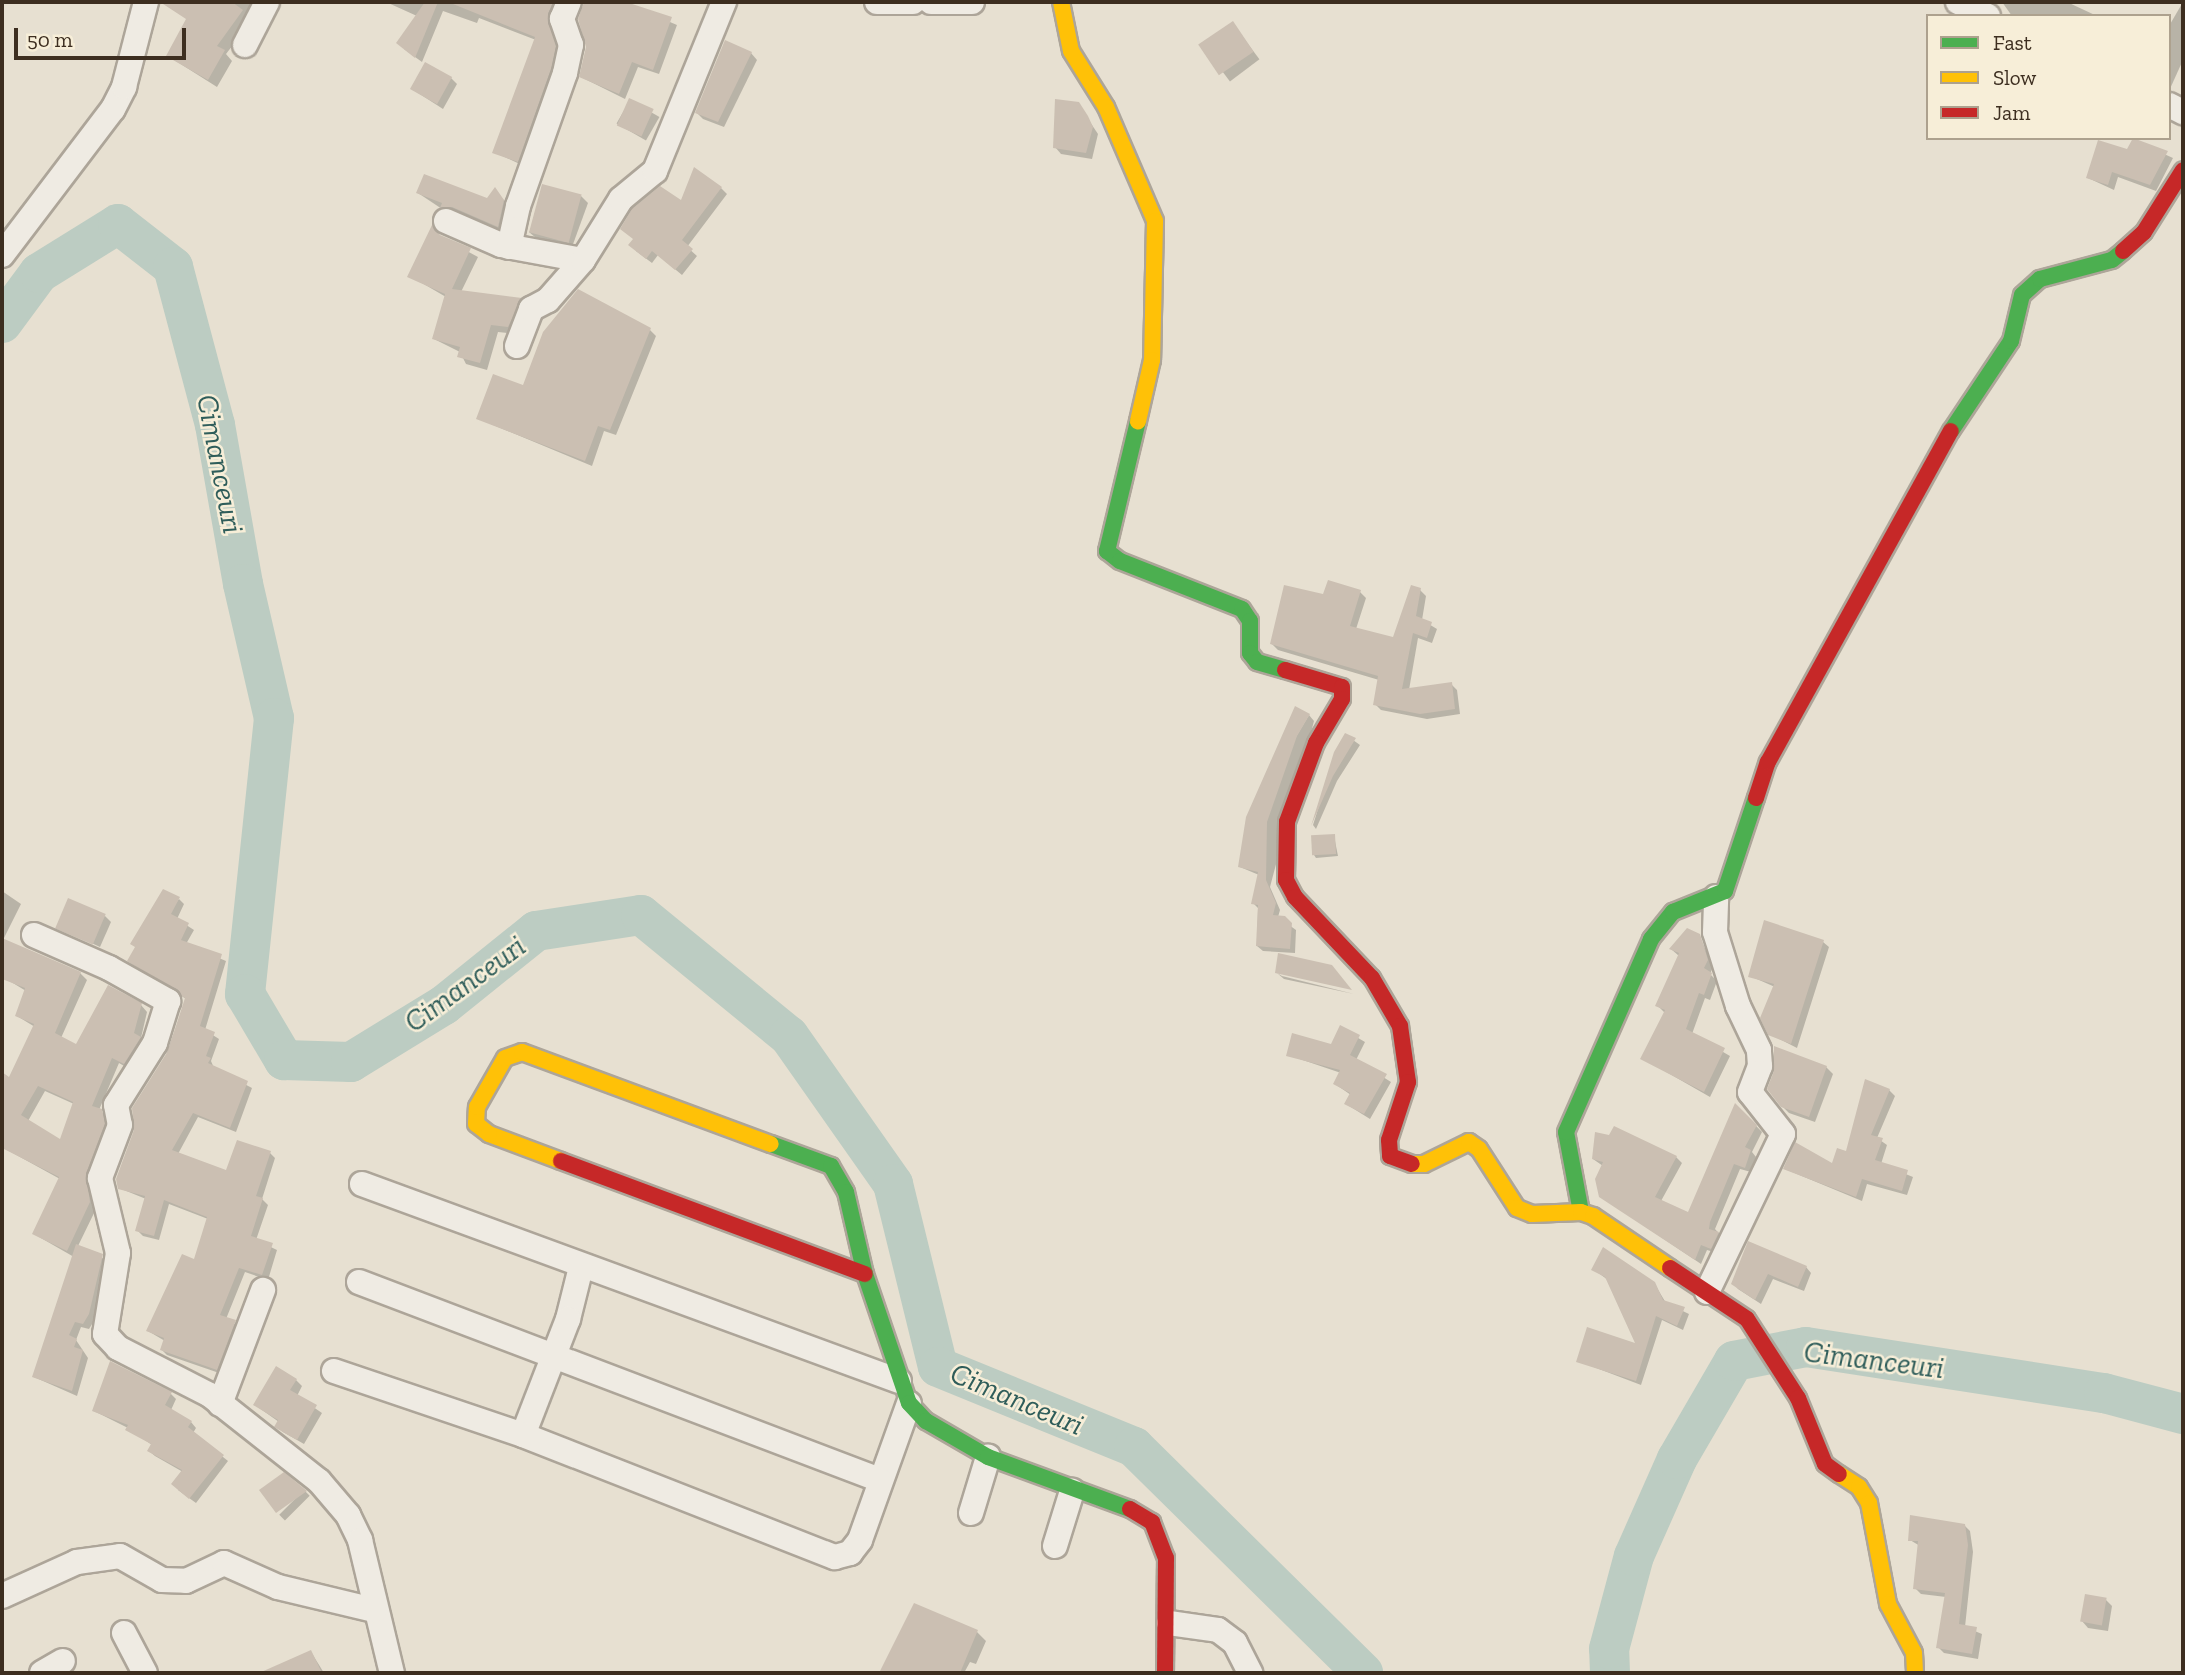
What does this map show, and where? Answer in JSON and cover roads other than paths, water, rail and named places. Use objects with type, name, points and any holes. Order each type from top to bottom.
[{"type":"street","points":[[2,255],[113,109],[124,87],[146,2]]},
{"type":"street","points":[[246,45],[267,2]]},
{"type":"street","points":[[509,247],[519,205],[565,73],[571,45],[562,19],[569,2]]},
{"type":"street","points":[[517,346],[531,309],[548,300],[583,260],[621,199],[655,171],[724,2]]},
{"type":"street","points":[[877,2],[913,2]]},
{"type":"street","points":[[932,2],[972,2]]},
{"type":"street","points":[[1061,2],[1071,51],[1105,107],[1155,221],[1152,360],[1107,551],[1119,561],[1242,609],[1250,621],[1250,653],[1257,662],[1342,687],[1342,699],[1316,743],[1287,822],[1286,880],[1296,897],[1372,978],[1401,1027],[1408,1083],[1389,1140],[1390,1156],[1403,1164],[1424,1164],[1469,1142],[1479,1149],[1507,1197],[1522,1211],[1547,1215],[1581,1212],[1658,1256],[1734,1308],[1755,1331],[1783,1376],[1825,1464],[1859,1487],[1869,1503],[1888,1604],[1914,1653],[1915,1673]]},
{"type":"street","points":[[1958,2],[1983,14]]},
{"type":"street","points":[[1581,1212],[1566,1132],[1576,1102],[1651,939],[1674,912],[1695,900],[1716,897],[1726,891],[1768,762],[1954,426],[2011,341],[2027,286],[2096,268],[2125,249],[2144,232],[2183,170]]},
{"type":"street","points":[[446,221],[509,247],[583,260]]},
{"type":"street","points":[[1707,1292],[1783,1134],[1750,1092],[1760,1066],[1759,1050],[1715,932],[1716,897]]},
{"type":"street","points":[[34,935],[109,968],[168,1001],[155,1043],[116,1105],[120,1125],[100,1178],[118,1253],[104,1325],[118,1348],[187,1380],[304,1465],[348,1515],[368,1564],[374,1609],[392,1673]]},
{"type":"street","points":[[865,1274],[489,1134],[476,1124],[477,1107],[505,1058],[522,1052],[826,1164],[836,1172],[846,1192],[865,1274],[904,1392],[926,1421],[988,1457],[1072,1491],[1123,1505],[1152,1522],[1166,1558],[1169,1623],[1165,1673]]},
{"type":"street","points":[[362,1184],[904,1392]]},
{"type":"street","points":[[523,1435],[556,1353],[581,1267]]},
{"type":"street","points":[[359,1282],[556,1353],[880,1480]]},
{"type":"street","points":[[220,1404],[263,1290]]},
{"type":"street","points":[[334,1371],[523,1435],[835,1558],[855,1549],[880,1480],[904,1392]]},
{"type":"street","points":[[971,1513],[988,1457]]},
{"type":"street","points":[[1055,1546],[1072,1491]]},
{"type":"street","points":[[2,1596],[77,1562],[120,1556],[162,1580],[186,1581],[223,1563],[278,1587],[374,1609]]},
{"type":"street","points":[[1169,1623],[1218,1630],[1235,1643],[1250,1673]]},
{"type":"street","points":[[124,1633],[145,1673]]},
{"type":"waterway","name":"Cimanceuri","points":[[2,323],[39,273],[118,224],[173,267],[215,425],[243,584],[274,718],[245,994],[284,1060],[351,1062],[444,1005],[536,931],[641,915],[789,1036],[893,1184],[938,1367],[1134,1447],[1363,1673]]},
{"type":"waterway","name":"Cimanceuri","points":[[1610,1673],[1609,1649],[1634,1556],[1677,1459],[1734,1361],[1806,1347],[2104,1393],[2183,1414]]}]
